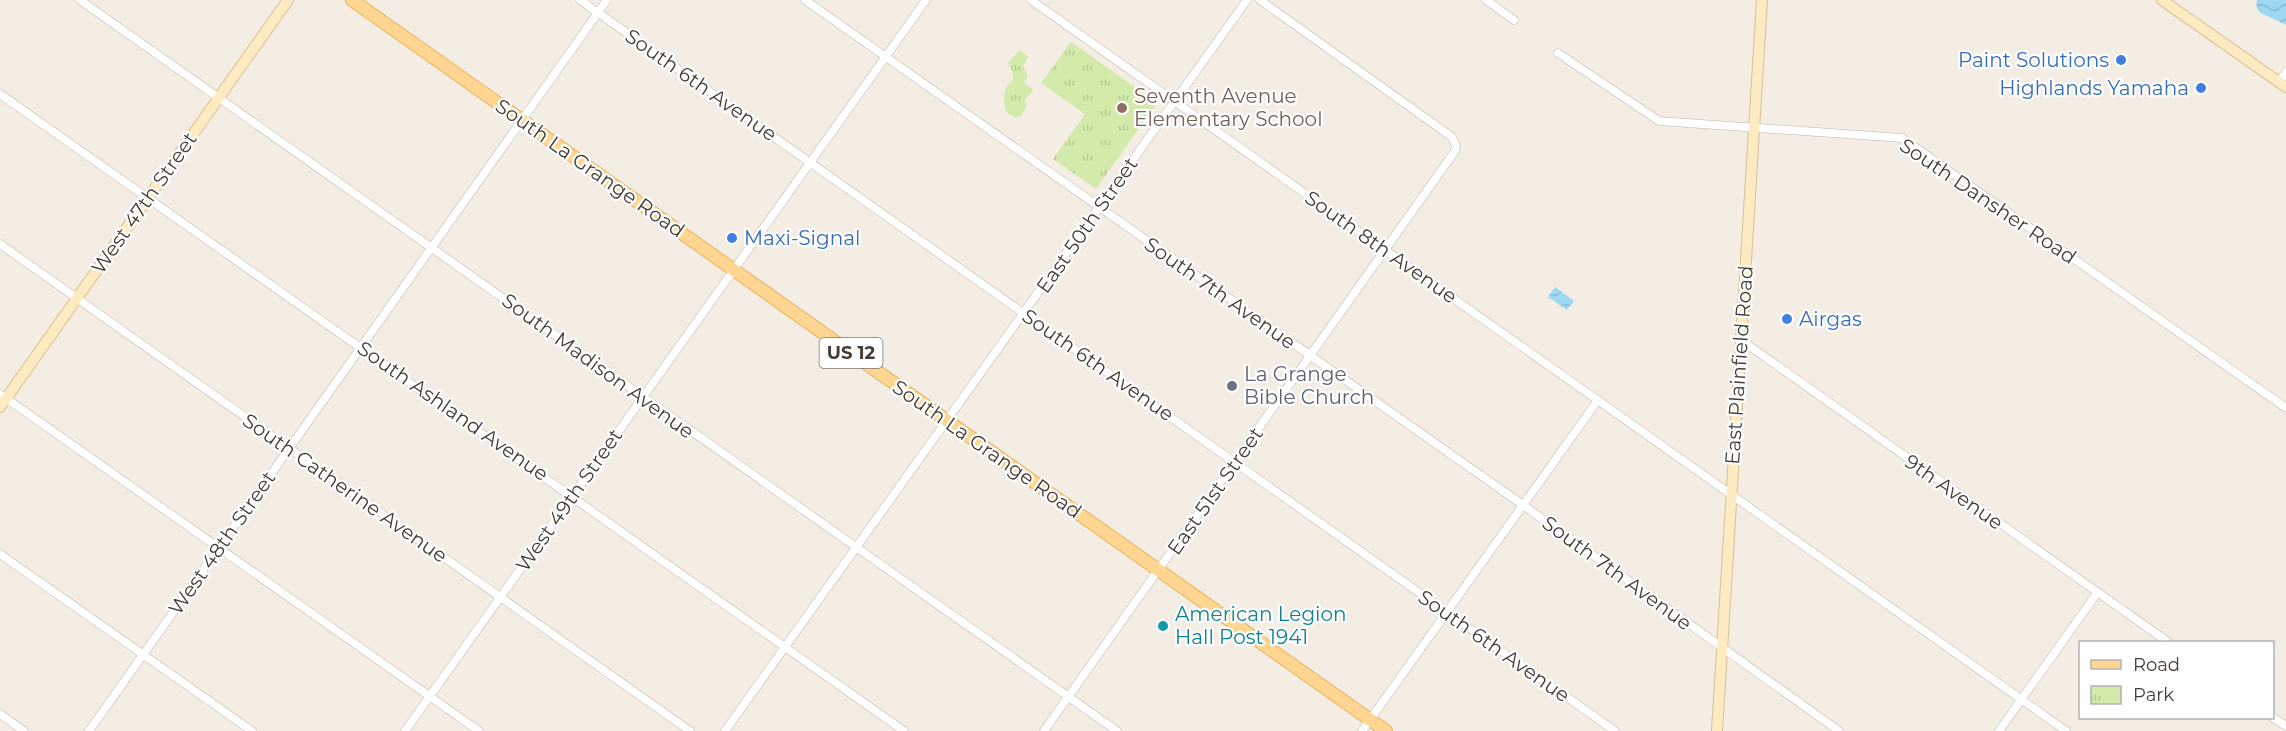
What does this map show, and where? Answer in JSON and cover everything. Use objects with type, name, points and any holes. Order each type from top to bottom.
[{"type":"main road","name":"West 47th Street","points":[[2,400],[288,0]]},
{"type":"main road","name":"South La Grange Road","points":[[352,0],[1386,731]]},
{"type":"main road","name":"East Plainfield Road","points":[[1717,731],[1762,0]]},
{"type":"main road","points":[[2162,0],[2282,85]]},
{"type":"street","name":"South Madison Avenue","points":[[80,0],[1117,731]]},
{"type":"street","name":"South 6th Avenue","points":[[580,0],[1615,731]]},
{"type":"street","name":"West 48th Street","points":[[89,731],[288,447],[608,0]]},
{"type":"street","name":"South 7th Avenue","points":[[806,0],[1523,504],[1839,731]]},
{"type":"street","name":"West 49th Street","points":[[405,731],[926,0]]},
{"type":"street","name":"South 8th Avenue","points":[[1031,0],[2066,731]]},
{"type":"street","name":"East 50th Street","points":[[725,731],[1247,0]]},
{"type":"street","name":"East 51st Street","points":[[1044,731],[1454,156],[1456,146],[1452,137],[1260,0]]},
{"type":"street","points":[[1486,0],[1514,20]]},
{"type":"street","name":"South Dansher Road","points":[[1558,53],[1659,121],[1902,138],[2286,408]]},
{"type":"street","points":[[2282,85],[2286,72]]},
{"type":"street","name":"South Ashland Avenue","points":[[0,94],[361,346],[904,731]]},
{"type":"street","name":"South Catherine Avenue","points":[[0,244],[690,731]]},
{"type":"street","name":"9th Avenue","points":[[1741,340],[2167,641]]},
{"type":"street","points":[[2,400],[479,731]]},
{"type":"street","points":[[1362,731],[1598,400]]},
{"type":"street","points":[[0,554],[252,731]]},
{"type":"street","points":[[1999,731],[2097,592]]},
{"type":"street","points":[[0,714],[24,731]]},
{"type":"green space","points":[[1071,42],[1157,103],[1096,189],[1053,159],[1085,114],[1041,83]]},
{"type":"green space","points":[[1021,51],[1028,57],[1023,67],[1028,76],[1024,83],[1033,90],[1024,101],[1027,104],[1022,115],[1016,118],[1005,111],[1004,98],[1005,90],[1013,79],[1008,63]]},
{"type":"water","points":[[2257,0],[2286,0],[2286,25],[2259,12]]},
{"type":"water","points":[[1555,287],[1574,301],[1567,310],[1548,297]]},
{"type":"place","name":"Paint Solutions","points":[[2121,60]]},
{"type":"place","name":"Highlands Yamaha","points":[[2201,88]]},
{"type":"place","name":"Seventh Avenue Elementary School","points":[[1122,108]]},
{"type":"place","name":"Maxi-Signal","points":[[732,238]]},
{"type":"place","name":"Airgas","points":[[1787,319]]},
{"type":"place","name":"La Grange Bible Church","points":[[1232,386]]},
{"type":"place","name":"American Legion Hall Post 1941","points":[[1163,626]]}]
